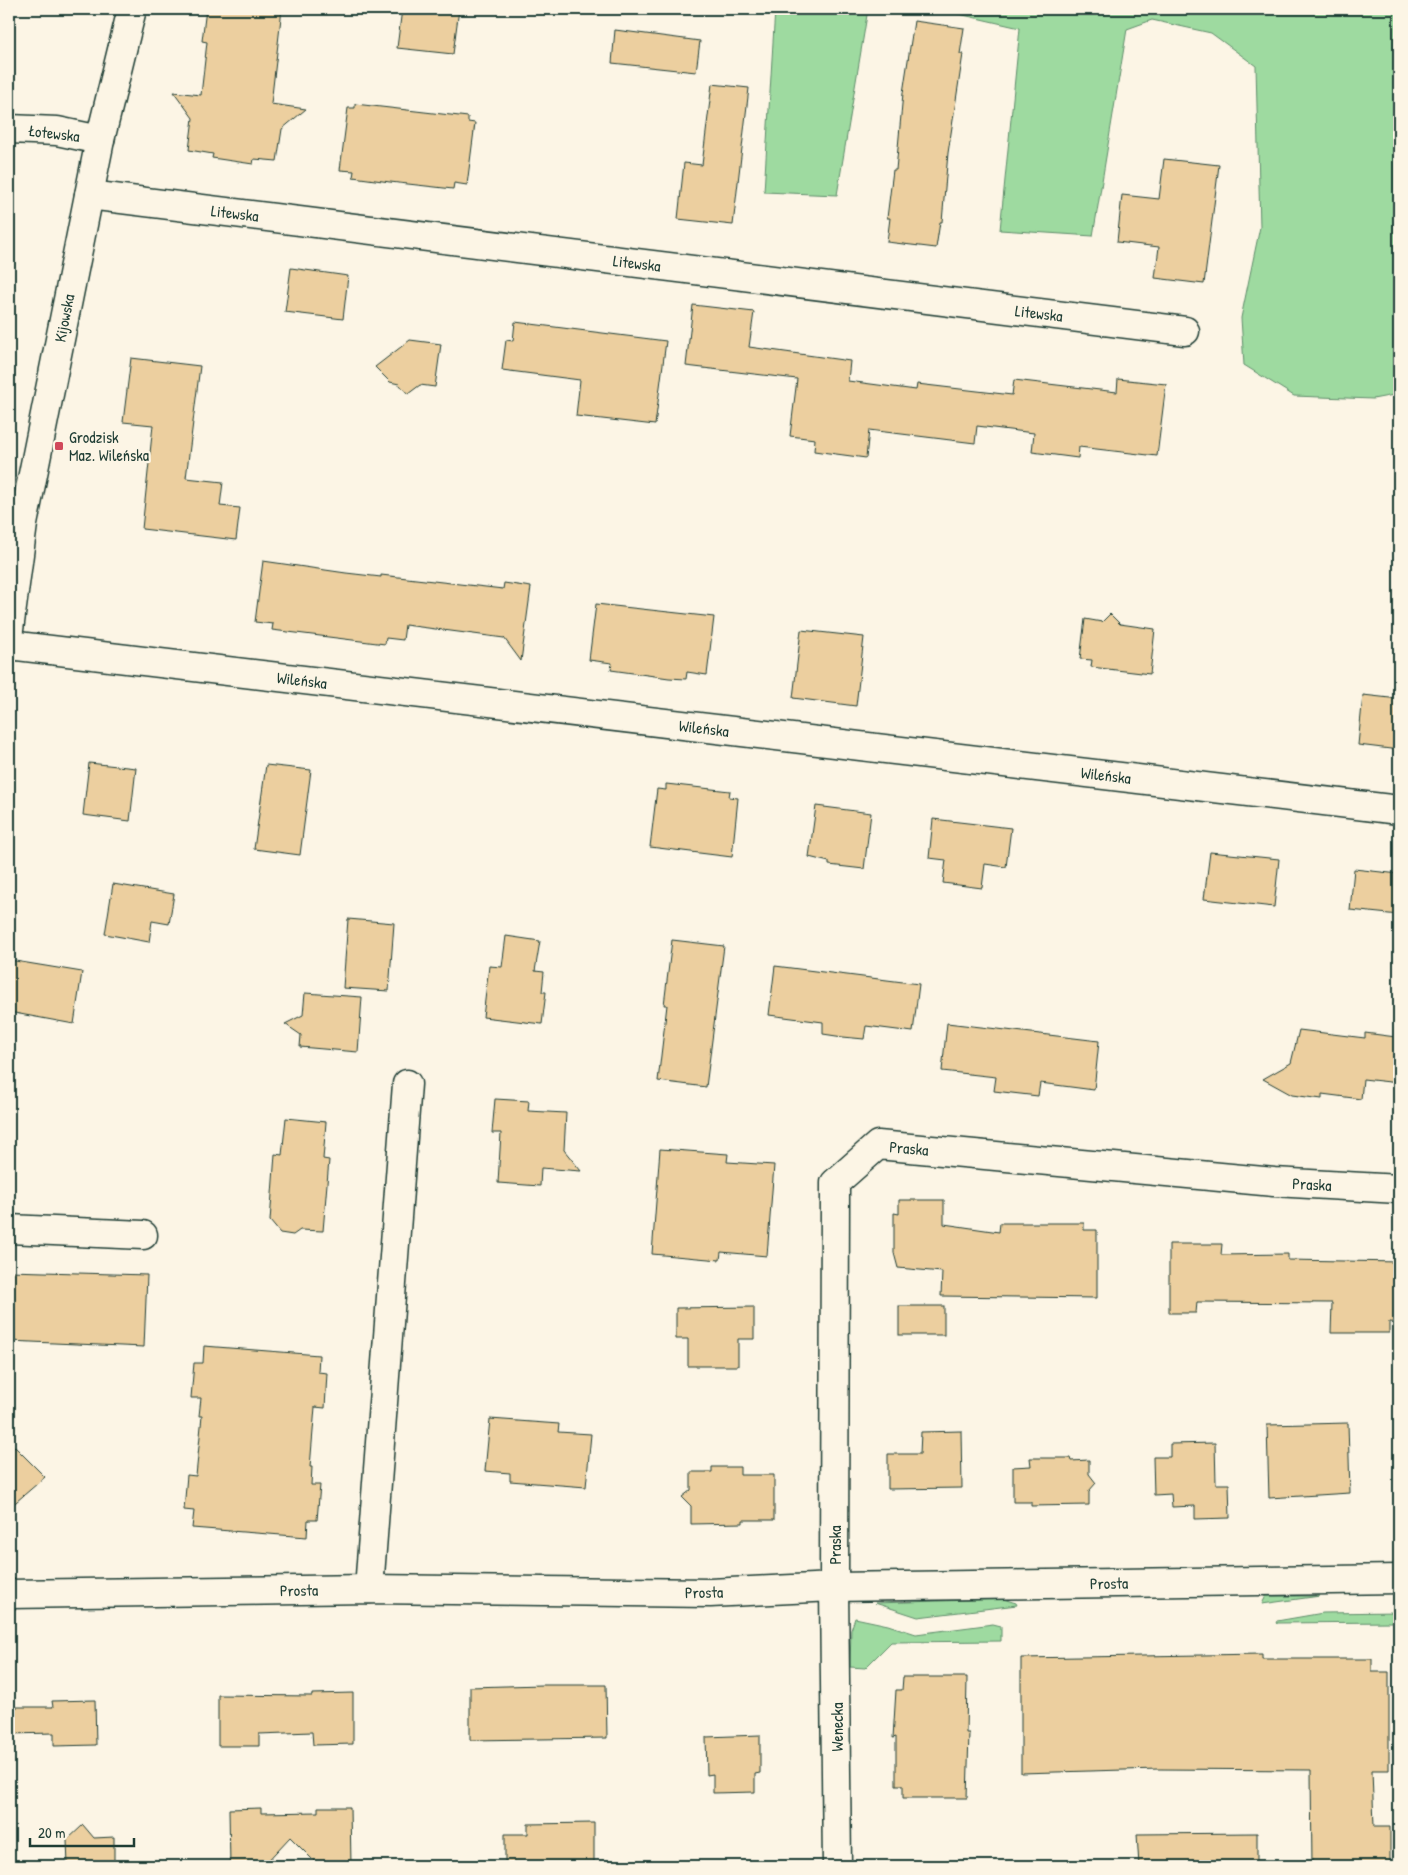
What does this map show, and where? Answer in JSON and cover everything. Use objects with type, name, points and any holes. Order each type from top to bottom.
[{"type":"street","name":"Kijowska","points":[[9,630],[23,524],[100,140],[132,9]]},
{"type":"street","name":"Łotewska","points":[[9,129],[57,131],[100,140]]},
{"type":"street","name":"Litewska","points":[[89,195],[1185,331]]},
{"type":"street","name":"Wileńska","points":[[9,645],[1399,810]]},
{"type":"street","points":[[369,1589],[407,1084]]},
{"type":"street","name":"Praska","points":[[834,1587],[835,1183],[878,1146],[1274,1182],[1399,1189]]},
{"type":"street","points":[[9,1229],[143,1235]]},
{"type":"street","name":"Prosta","points":[[9,1594],[369,1589],[710,1593],[834,1587],[1399,1580]]},
{"type":"street","name":"Wenecka","points":[[834,1587],[837,1866]]},
{"type":"green space","points":[[775,9],[868,9],[837,195],[764,192]]},
{"type":"green space","points":[[937,9],[1399,9],[1399,394],[1373,399],[1294,396],[1244,365],[1241,318],[1260,227],[1256,66],[1211,33],[1152,20],[1127,29],[1093,236],[1000,230],[1020,28]]},
{"type":"green space","points":[[1266,1596],[1320,1596],[1262,1604]]},
{"type":"green space","points":[[1003,1599],[1017,1605],[918,1617],[875,1603]]},
{"type":"green space","points":[[1399,1612],[1399,1628],[1393,1622],[1276,1623],[1277,1621],[1323,1613]]},
{"type":"green space","points":[[855,1618],[888,1625],[916,1634],[993,1624],[1001,1626],[1001,1641],[891,1642],[865,1668],[850,1667],[851,1630]]},
{"type":"building","points":[[206,9],[282,9],[271,104],[306,109],[282,129],[277,161],[254,159],[253,164],[212,158],[213,154],[189,150],[193,118],[174,92],[201,95],[207,42],[202,41]]},
{"type":"building","points":[[402,9],[459,9],[453,54],[397,48]]},
{"type":"building","points":[[914,21],[964,28],[960,54],[963,54],[948,153],[942,222],[940,222],[936,248],[887,242],[890,218],[887,218],[893,170],[896,170],[903,93]]},
{"type":"building","points":[[615,30],[700,41],[696,72],[612,63]]},
{"type":"building","points":[[712,84],[749,88],[733,225],[678,219],[684,163],[702,165]]},
{"type":"building","points":[[355,104],[468,117],[468,122],[475,123],[467,185],[454,183],[453,189],[390,182],[353,177],[354,171],[340,170],[348,108],[355,108]]},
{"type":"building","points":[[1164,159],[1219,165],[1204,284],[1155,278],[1159,247],[1117,242],[1122,195],[1159,199]]},
{"type":"building","points":[[291,268],[348,276],[343,319],[285,312]]},
{"type":"building","points":[[693,305],[754,312],[749,347],[850,361],[848,381],[916,390],[917,384],[1012,395],[1014,380],[1117,392],[1118,379],[1166,384],[1157,456],[1079,447],[1078,458],[1032,452],[1034,433],[977,426],[975,443],[869,430],[866,458],[814,451],[815,439],[790,436],[797,379],[686,366]]},
{"type":"building","points":[[515,322],[666,341],[655,425],[576,416],[580,380],[502,370],[506,340],[513,341]]},
{"type":"building","points":[[410,340],[441,344],[435,387],[420,385],[408,394],[399,384],[390,382],[375,367]]},
{"type":"building","points":[[131,358],[200,366],[186,478],[223,482],[220,506],[240,508],[236,540],[142,529],[153,425],[123,422]]},
{"type":"building","points":[[263,561],[346,573],[381,577],[381,575],[503,589],[504,583],[531,587],[521,661],[504,638],[405,625],[403,640],[386,638],[385,644],[272,630],[273,624],[255,622]]},
{"type":"building","points":[[596,604],[714,617],[707,675],[687,672],[686,679],[669,678],[611,670],[612,663],[589,660]]},
{"type":"building","points":[[1110,614],[1120,624],[1155,629],[1150,674],[1091,667],[1092,660],[1080,659],[1085,619],[1102,622]]},
{"type":"building","points":[[801,630],[864,637],[856,706],[793,698]]},
{"type":"building","points":[[1363,695],[1399,699],[1399,750],[1358,745]]},
{"type":"building","points":[[89,763],[136,768],[130,821],[83,815]]},
{"type":"building","points":[[266,765],[311,770],[300,855],[254,849]]},
{"type":"building","points":[[666,784],[730,791],[729,797],[738,798],[732,857],[650,847],[657,789],[666,790]]},
{"type":"building","points":[[816,806],[871,813],[864,869],[829,865],[829,862],[809,857]]},
{"type":"building","points":[[933,819],[1011,828],[1006,867],[985,864],[982,888],[943,883],[946,860],[929,858]]},
{"type":"building","points":[[1210,852],[1279,859],[1274,907],[1204,899]]},
{"type":"building","points":[[1354,869],[1399,874],[1399,915],[1350,910]]},
{"type":"building","points":[[113,884],[174,894],[169,924],[152,921],[149,942],[105,934]]},
{"type":"building","points":[[348,919],[394,923],[389,991],[343,988]]},
{"type":"building","points":[[506,936],[540,941],[535,971],[544,972],[542,992],[546,992],[542,1024],[483,1017],[489,966],[502,967]]},
{"type":"building","points":[[672,940],[724,946],[706,1087],[658,1081],[667,1005],[664,1005]]},
{"type":"building","points":[[9,960],[82,972],[74,1024],[9,1012]]},
{"type":"building","points":[[775,966],[919,984],[913,1032],[866,1026],[864,1039],[843,1037],[823,1034],[823,1022],[769,1015]]},
{"type":"building","points":[[305,993],[362,997],[358,1052],[300,1047],[301,1035],[285,1024],[303,1015]]},
{"type":"building","points":[[947,1023],[1099,1041],[1094,1090],[1040,1083],[1038,1096],[994,1091],[996,1077],[942,1071]]},
{"type":"building","points":[[1299,1030],[1365,1038],[1365,1033],[1396,1037],[1396,1045],[1399,1045],[1399,1083],[1363,1079],[1361,1099],[1322,1094],[1322,1099],[1292,1095],[1263,1079],[1291,1063]]},
{"type":"building","points":[[495,1099],[529,1101],[528,1111],[566,1113],[564,1150],[581,1171],[541,1168],[540,1186],[498,1183],[501,1133],[492,1133]]},
{"type":"building","points":[[286,1118],[326,1122],[323,1159],[329,1160],[323,1231],[300,1230],[293,1235],[280,1233],[270,1221],[275,1154],[282,1155]]},
{"type":"building","points":[[660,1149],[728,1154],[727,1162],[774,1165],[767,1256],[721,1252],[720,1260],[652,1254]]},
{"type":"building","points":[[899,1200],[944,1200],[944,1224],[999,1232],[1000,1223],[1084,1223],[1084,1230],[1097,1230],[1097,1298],[941,1296],[942,1272],[898,1268],[894,1253],[894,1213],[899,1214]]},
{"type":"building","points":[[1169,1244],[1222,1244],[1221,1255],[1288,1254],[1288,1260],[1399,1262],[1399,1323],[1389,1322],[1389,1333],[1331,1333],[1332,1303],[1197,1302],[1196,1313],[1169,1313]]},
{"type":"building","points":[[9,1271],[147,1275],[144,1347],[9,1341]]},
{"type":"building","points":[[899,1306],[944,1306],[944,1335],[899,1335]]},
{"type":"building","points":[[754,1307],[754,1339],[738,1339],[738,1366],[688,1366],[688,1339],[676,1339],[676,1308]]},
{"type":"building","points":[[204,1346],[319,1355],[318,1372],[327,1373],[325,1408],[315,1407],[310,1467],[312,1467],[311,1485],[320,1485],[317,1520],[308,1520],[307,1537],[192,1528],[194,1511],[184,1510],[187,1475],[196,1476],[202,1416],[199,1416],[201,1398],[191,1398],[194,1363],[203,1363]]},
{"type":"building","points":[[490,1419],[559,1424],[558,1432],[591,1434],[586,1487],[510,1481],[510,1473],[485,1471]]},
{"type":"building","points":[[1348,1423],[1350,1493],[1269,1498],[1267,1425]]},
{"type":"building","points":[[961,1431],[962,1488],[888,1489],[888,1454],[920,1454],[921,1432]]},
{"type":"building","points":[[9,1441],[45,1477],[9,1508]]},
{"type":"building","points":[[1215,1443],[1216,1484],[1229,1484],[1230,1518],[1195,1519],[1195,1506],[1172,1507],[1171,1494],[1154,1495],[1153,1457],[1170,1457],[1170,1444]]},
{"type":"building","points":[[1030,1458],[1070,1458],[1071,1461],[1089,1460],[1089,1474],[1096,1483],[1089,1491],[1089,1505],[1031,1506],[1031,1502],[1013,1502],[1013,1467],[1031,1466]]},
{"type":"building","points":[[712,1467],[740,1467],[740,1475],[774,1475],[774,1520],[743,1520],[743,1523],[691,1524],[691,1506],[682,1497],[691,1490],[691,1472],[712,1472]]},
{"type":"building","points":[[1262,1654],[1262,1659],[1372,1659],[1372,1672],[1389,1672],[1389,1770],[1372,1770],[1374,1827],[1390,1827],[1390,1864],[1312,1866],[1311,1770],[1158,1769],[1021,1773],[1021,1658]]},
{"type":"building","points":[[903,1677],[967,1677],[966,1733],[969,1733],[967,1798],[903,1798],[903,1785],[896,1785],[896,1737],[893,1738],[896,1690],[902,1690]]},
{"type":"building","points":[[606,1685],[607,1738],[470,1740],[470,1687]]},
{"type":"building","points":[[353,1693],[353,1744],[313,1745],[312,1732],[259,1734],[259,1746],[218,1746],[218,1695],[312,1696],[312,1694]]},
{"type":"building","points":[[95,1700],[96,1745],[54,1746],[54,1733],[9,1734],[9,1707],[53,1707],[52,1701]]},
{"type":"building","points":[[760,1735],[760,1773],[755,1774],[755,1792],[713,1793],[713,1774],[707,1775],[706,1737]]},
{"type":"building","points":[[318,1807],[350,1807],[351,1866],[319,1866],[290,1837],[263,1866],[230,1866],[229,1809],[261,1808],[261,1813],[318,1812]]},
{"type":"building","points":[[594,1823],[594,1866],[505,1866],[505,1834],[528,1834],[528,1824]]},
{"type":"building","points":[[83,1825],[94,1838],[114,1837],[114,1866],[68,1866],[67,1840]]},
{"type":"building","points":[[1257,1833],[1257,1866],[1139,1866],[1137,1834]]},
{"type":"place","name":"Grodzisk Maz. Wileńska","points":[[59,446]]}]
